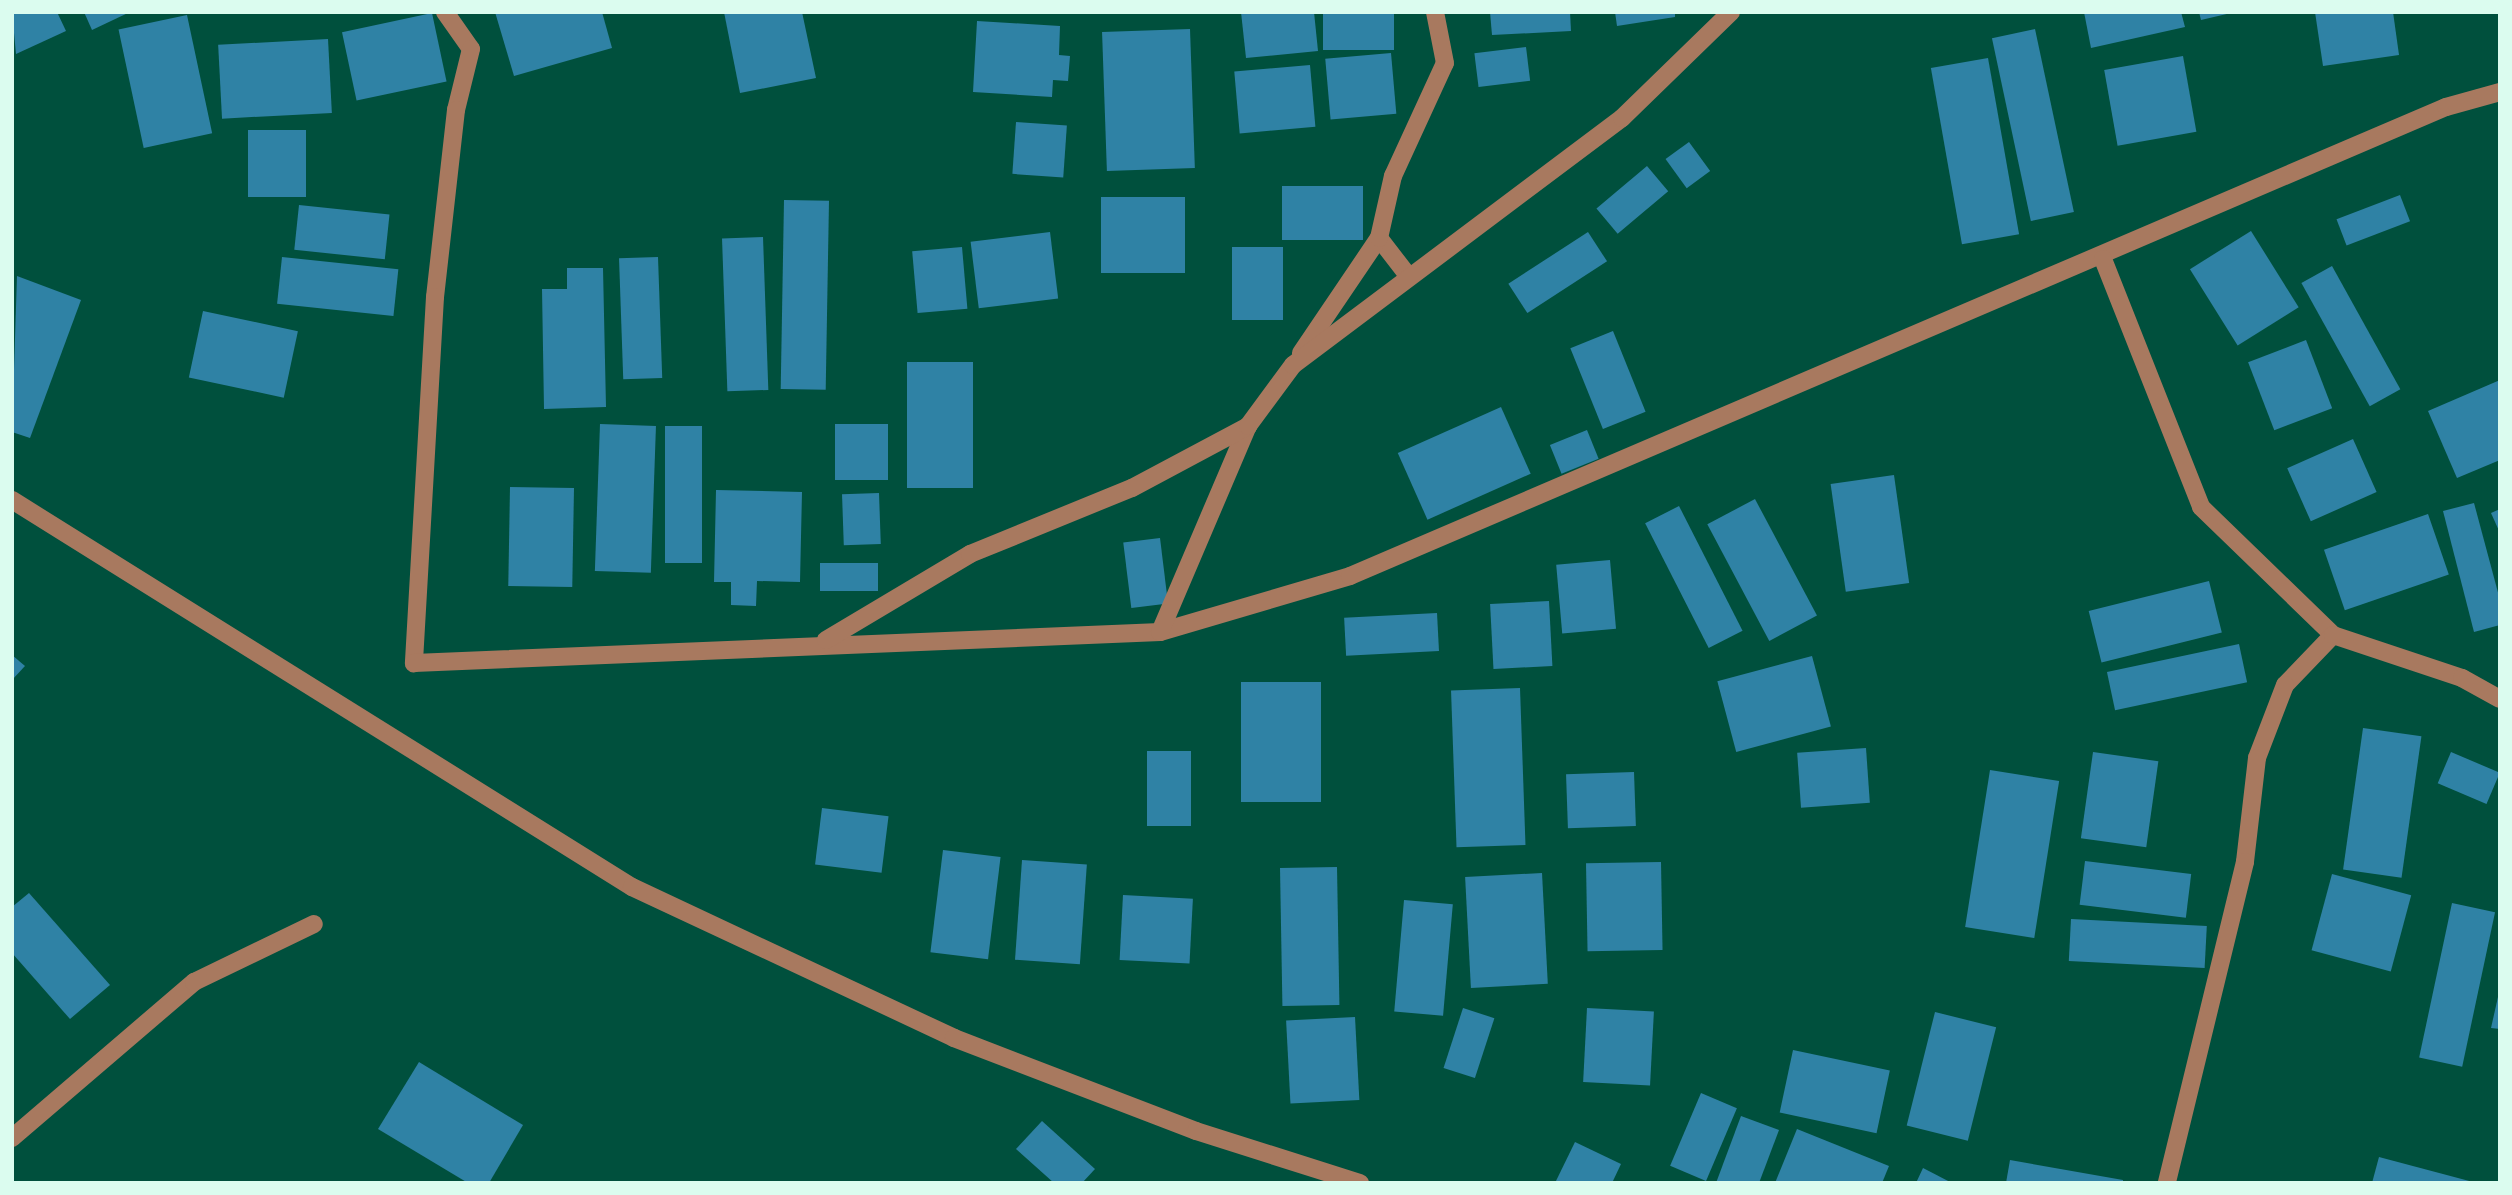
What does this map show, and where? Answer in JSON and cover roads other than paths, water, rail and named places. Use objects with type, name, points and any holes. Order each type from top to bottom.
[{"type":"street","points":[[445,12],[471,49],[456,110],[435,297],[414,663],[573,661],[823,642],[1160,632],[1349,576],[2103,259],[2446,107],[2500,92]]},
{"type":"street","points":[[1160,632],[1248,426],[1379,238],[1393,176],[1445,63],[1435,12]]},
{"type":"street","points":[[1293,365],[1622,118],[1731,12]]},
{"type":"street","points":[[1379,238],[1409,278]]},
{"type":"street","points":[[2103,259],[2201,507],[2333,635],[2462,678],[2500,699]]},
{"type":"street","points":[[823,642],[970,554],[1132,488],[1248,426]]},
{"type":"street","points":[[12,500],[632,887],[954,1038],[1196,1131],[1360,1183]]},
{"type":"street","points":[[2167,1183],[2245,862],[2257,758],[2285,685],[2333,635]]},
{"type":"street","points":[[12,1138],[94,1061],[194,982],[314,924]]}]
